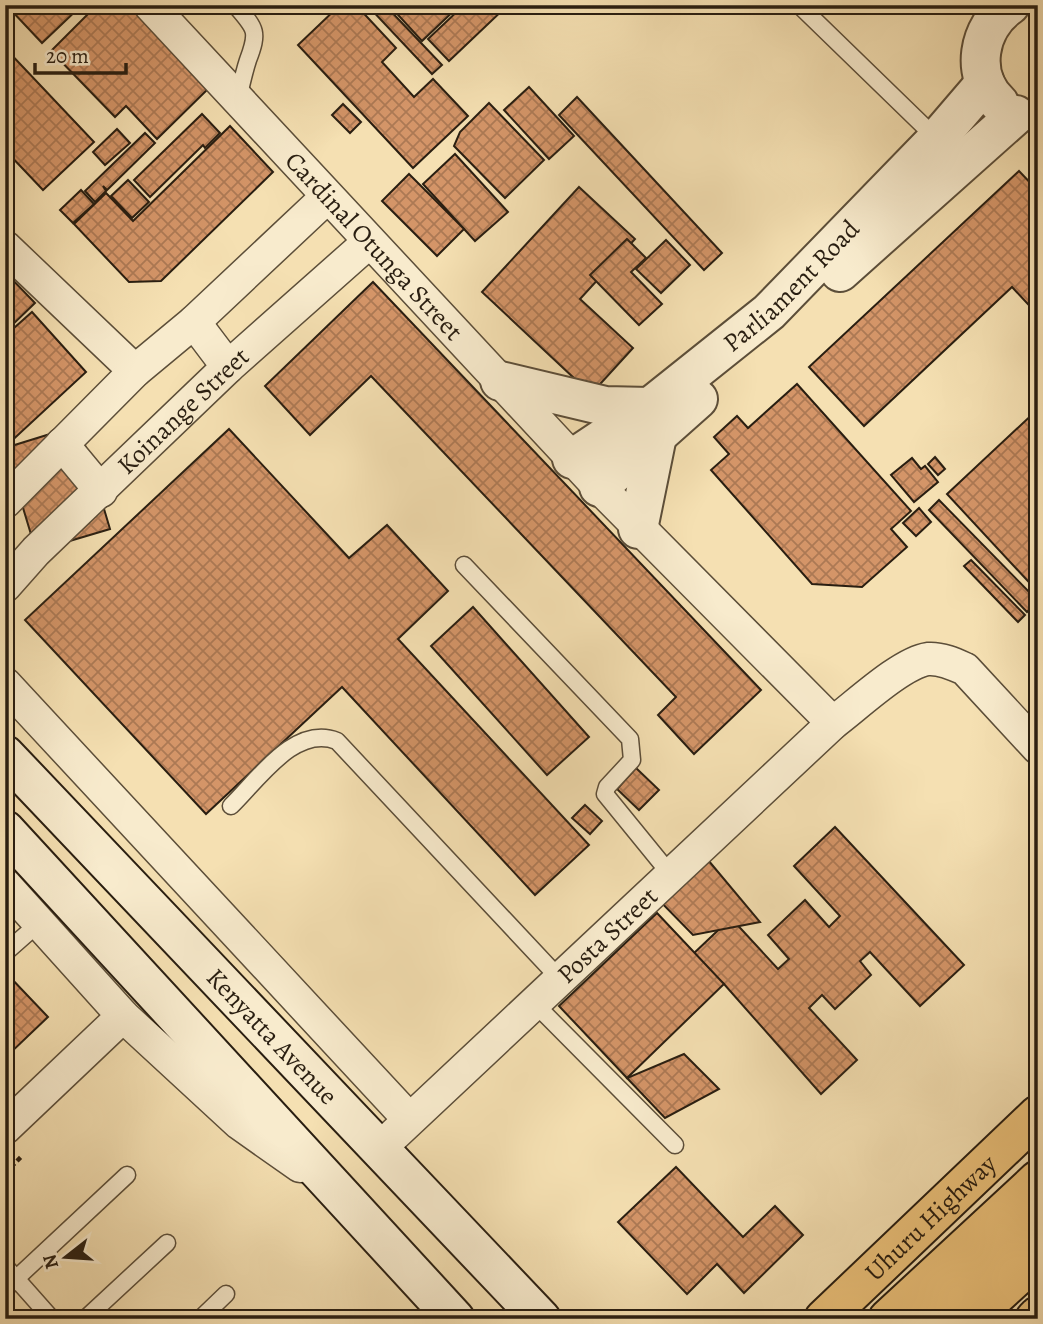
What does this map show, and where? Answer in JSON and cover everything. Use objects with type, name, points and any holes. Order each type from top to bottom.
[{"type":"highway","name":"Uhuru Highway","points":[[824,1319],[1038,1115]]},
{"type":"highway","points":[[888,1319],[1038,1180]]},
{"type":"highway","points":[[941,1319],[1038,1226]]},
{"type":"highway","points":[[970,1319],[1038,1257]]},
{"type":"street","name":"Cardinal Otunga Street","points":[[150,5],[184,46],[238,99],[599,488]]},
{"type":"street","points":[[992,11],[981,47],[980,65],[985,83],[995,99],[1027,118]]},
{"type":"street","name":"Parliament Road","points":[[599,488],[653,422],[769,312],[937,139],[985,83]]},
{"type":"street","name":"Parliament Road","points":[[572,458],[653,422],[1027,118]]},
{"type":"street","points":[[5,502],[135,371],[194,322],[327,197]]},
{"type":"street","name":"Koinange Street","points":[[5,586],[36,551],[228,367],[369,242]]},
{"type":"street","points":[[5,247],[135,371]]},
{"type":"street","points":[[194,322],[228,367]]},
{"type":"street","points":[[500,381],[605,406],[653,422],[638,528]]},
{"type":"street","points":[[62,444],[101,491]]},
{"type":"street","points":[[599,488],[833,723]]},
{"type":"street","name":"Posta Street","points":[[381,1147],[833,723],[907,668],[927,659],[939,660],[965,670],[1038,748]]},
{"type":"street","name":"Kenyatta Avenue","points":[[5,684],[409,1119]]},
{"type":"street","name":"Kenyatta Avenue","points":[[5,755],[381,1147],[541,1319]]},
{"type":"street","points":[[5,830],[455,1319]]},
{"type":"street","points":[[5,886],[123,1016],[239,1123],[336,1191]]},
{"type":"street","points":[[5,1128],[123,1016]]},
{"type":"lane","points":[[235,5],[254,28],[256,46],[248,59],[238,99]]},
{"type":"lane","points":[[799,5],[937,139]]},
{"type":"lane","points":[[464,565],[630,739],[632,760],[607,787],[605,794],[671,875]]},
{"type":"lane","points":[[231,806],[290,748],[314,736],[337,741],[560,979]]},
{"type":"lane","points":[[5,953],[39,923]]},
{"type":"lane","points":[[534,1003],[675,1145]]},
{"type":"lane","points":[[11,1284],[127,1175]]},
{"type":"lane","points":[[85,1319],[167,1243]]},
{"type":"lane","points":[[5,1266],[11,1284],[52,1319]]},
{"type":"lane","points":[[200,1319],[226,1294]]},
{"type":"path","points":[[5,1173],[24,1153]]},
{"type":"building","points":[[5,5],[82,5],[42,43],[10,9],[5,14]]},
{"type":"building","points":[[97,5],[133,5],[211,86],[157,139],[126,106],[115,117],[51,51]]},
{"type":"building","points":[[340,5],[356,5],[396,48],[382,62],[414,97],[433,79],[468,116],[413,168],[298,45]]},
{"type":"building","points":[[367,5],[385,5],[442,65],[432,74]]},
{"type":"building","points":[[389,5],[460,5],[422,41]]},
{"type":"building","points":[[464,5],[507,6],[449,61],[428,39]]},
{"type":"building","points":[[5,48],[94,142],[43,190],[5,150]]},
{"type":"building","points":[[529,87],[574,136],[549,159],[504,110]]},
{"type":"building","points":[[577,97],[722,253],[704,270],[559,115]]},
{"type":"building","points":[[489,103],[544,160],[505,198],[454,146],[460,132]]},
{"type":"building","points":[[343,104],[361,122],[350,133],[332,115]]},
{"type":"building","points":[[202,114],[220,133],[205,148],[203,145],[150,197],[134,180]]},
{"type":"building","points":[[230,126],[273,172],[161,281],[129,282],[74,224],[106,193],[133,221]]},
{"type":"building","points":[[117,129],[130,143],[105,165],[93,152]]},
{"type":"building","points":[[145,133],[155,143],[107,190],[103,186],[106,191],[95,202],[85,191]]},
{"type":"building","points":[[455,154],[508,212],[475,241],[423,184]]},
{"type":"building","points":[[1019,171],[1038,191],[1038,315],[1012,287],[864,426],[809,367]]},
{"type":"building","points":[[409,174],[464,229],[437,256],[382,201]]},
{"type":"building","points":[[128,180],[149,202],[132,218],[111,196]]},
{"type":"building","points":[[579,187],[635,239],[580,299],[633,348],[591,394],[482,292]]},
{"type":"building","points":[[81,190],[94,204],[73,223],[60,210]]},
{"type":"building","points":[[627,239],[646,258],[631,272],[662,304],[639,325],[590,275]]},
{"type":"building","points":[[666,240],[690,265],[661,293],[636,269]]},
{"type":"building","points":[[5,272],[35,303],[5,332]]},
{"type":"building","points":[[373,282],[761,690],[694,754],[658,715],[676,697],[371,376],[310,435],[265,386]]},
{"type":"building","points":[[32,312],[86,372],[5,447],[5,336]]},
{"type":"building","points":[[797,384],[911,511],[891,529],[907,547],[862,587],[812,584],[711,470],[729,454],[714,437],[737,416],[748,428]]},
{"type":"building","points":[[1038,409],[1038,592],[947,494]]},
{"type":"building","points":[[79,425],[110,529],[36,551],[5,448]]},
{"type":"building","points":[[229,429],[349,558],[387,525],[448,591],[398,639],[589,845],[535,895],[342,687],[206,814],[25,620]]},
{"type":"building","points":[[935,457],[945,469],[938,475],[928,464]]},
{"type":"building","points":[[912,458],[921,469],[925,466],[938,482],[914,502],[891,475]]},
{"type":"building","points":[[939,500],[1038,601],[1027,612],[929,510]]},
{"type":"building","points":[[919,508],[931,522],[916,536],[903,523]]},
{"type":"building","points":[[971,560],[1025,615],[1018,622],[964,566]]},
{"type":"building","points":[[473,607],[589,737],[547,775],[431,646]]},
{"type":"building","points":[[636,768],[659,790],[639,810],[617,789]]},
{"type":"building","points":[[585,805],[602,821],[590,834],[572,818]]},
{"type":"building","points":[[835,827],[964,965],[920,1006],[870,952],[860,961],[871,975],[835,1009],[822,995],[809,1008],[857,1060],[821,1094],[724,984],[692,955],[731,918],[778,969],[789,959],[768,935],[805,900],[829,927],[840,916],[794,866]]},
{"type":"building","points":[[698,848],[760,922],[693,935],[651,892]]},
{"type":"building","points":[[657,913],[724,984],[627,1078],[559,1006]]},
{"type":"building","points":[[8,975],[48,1017],[5,1058],[5,978]]},
{"type":"building","points":[[684,1054],[719,1089],[665,1118],[627,1078]]},
{"type":"building","points":[[676,1167],[743,1237],[775,1206],[803,1235],[744,1293],[717,1264],[687,1294],[618,1222]]}]
